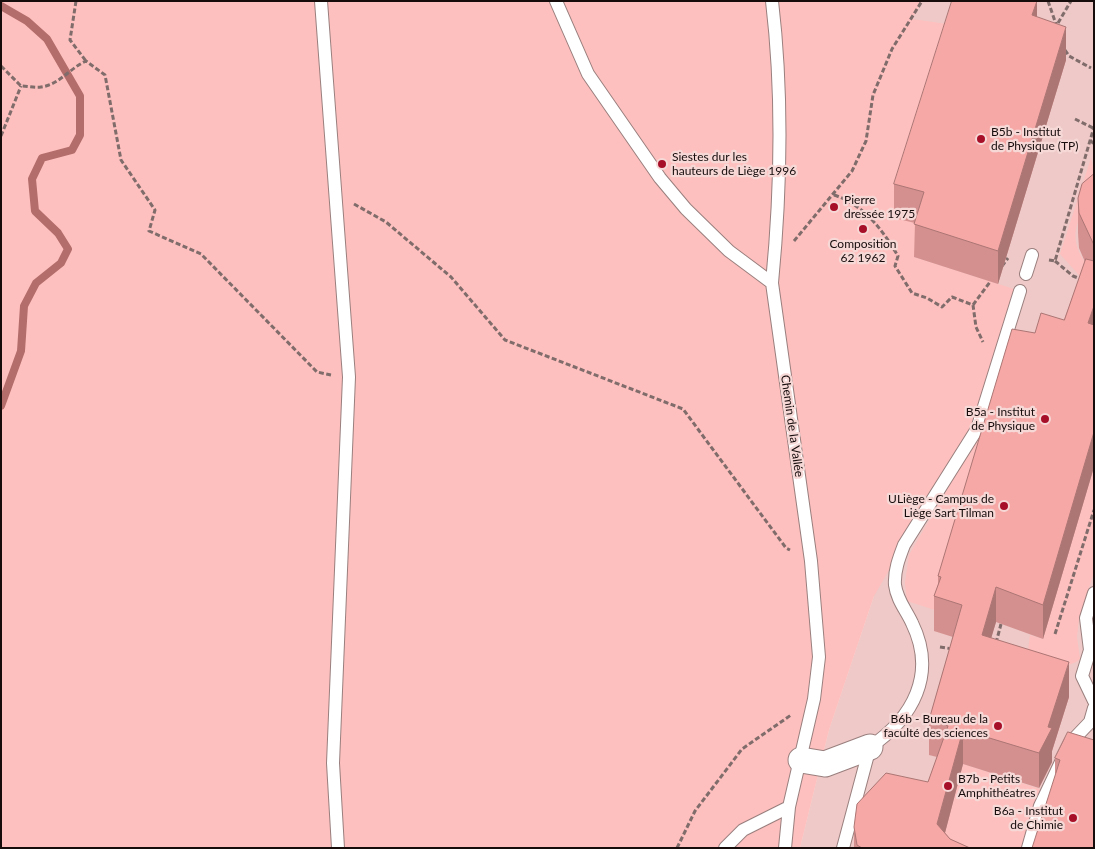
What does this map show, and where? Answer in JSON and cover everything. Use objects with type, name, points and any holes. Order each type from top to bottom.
[{"type":"street","points":[[801,760],[825,764],[870,747]]},
{"type":"lane","points":[[321,1],[337,194],[349,377],[333,763],[338,848]]},
{"type":"lane","points":[[556,1],[588,74],[660,178],[686,209],[723,245],[772,283]]},
{"type":"lane","name":"Chemin de la Vallée","points":[[772,1],[778,49],[779,106],[775,251],[772,283],[811,561],[819,657],[814,699],[801,760],[788,807],[785,848]]},
{"type":"lane","points":[[1026,274],[1032,255]]},
{"type":"lane","points":[[843,848],[870,747],[891,734],[907,715],[917,693],[922,669],[919,644],[912,623],[900,605],[895,585],[897,564],[904,545],[978,429],[1020,291]]},
{"type":"lane","points":[[1094,593],[1086,618],[1090,650],[1082,676],[1094,701]]},
{"type":"lane","points":[[1028,848],[1040,806],[1065,752],[1070,743],[1090,722],[1094,708]]},
{"type":"lane","points":[[725,848],[743,830],[788,807]]},
{"type":"path","points":[[76,1],[70,40],[86,61],[105,75],[121,160],[155,210],[150,231],[201,254],[317,372],[349,377]]},
{"type":"path","points":[[775,251],[798,239],[852,171],[866,141],[873,95],[892,49],[922,1]]},
{"type":"path","points":[[1048,1],[1058,24]]},
{"type":"path","points":[[1057,32],[1058,24],[1071,1]]},
{"type":"path","points":[[1061,46],[1069,56],[1091,68]]},
{"type":"path","points":[[1,66],[22,86],[43,87],[57,81],[77,65],[86,61]]},
{"type":"path","points":[[1,136],[22,86]]},
{"type":"path","points":[[1055,261],[1094,128],[1075,119]]},
{"type":"path","points":[[1090,140],[1094,144]]},
{"type":"path","points":[[337,194],[386,222],[451,278],[505,340],[683,409],[786,548],[811,561]]},
{"type":"path","points":[[834,195],[861,209],[887,237],[898,256],[895,266],[912,293],[942,307],[952,296],[973,305]]},
{"type":"path","points":[[1032,255],[1055,261],[1073,276],[1089,282]]},
{"type":"path","points":[[1002,267],[1008,258]]},
{"type":"path","points":[[990,282],[973,305],[976,327],[996,372]]},
{"type":"path","points":[[1055,634],[1094,510]]},
{"type":"path","points":[[995,648],[1001,624]]},
{"type":"path","points":[[919,644],[962,651]]},
{"type":"path","points":[[677,848],[695,811],[742,748],[814,699]]},
{"type":"shaded area","points":[[1,1],[922,1],[912,19],[954,25],[924,225],[914,257],[1017,290],[973,426],[874,596],[829,730],[800,848],[1,848]]},
{"type":"shaded area","name":"ULiège - Campus de Liège Sart Tilman","points":[[922,1],[1094,1],[1094,848],[800,848],[829,730],[874,596],[841,252],[911,19]]},
{"type":"shaded area","points":[[1091,158],[1094,172],[1094,206],[1081,217],[1076,231],[1079,252],[1092,269],[1089,278],[1079,275],[1060,254]]},
{"type":"shaded area","points":[[993,410],[938,611],[907,601],[905,583],[909,555]]},
{"type":"shaded area","points":[[1094,467],[1094,572],[1079,619],[1077,637],[1080,659],[1068,665],[1047,664],[1027,658],[1030,635],[1043,639]]},
{"type":"shaded area","points":[[963,764],[1040,789],[1023,848],[941,848]]},
{"type":"building","name":"B5b - Institut de Physique (TP)","points":[[952,1],[1037,1],[1032,15],[1066,27],[998,251],[914,224],[924,192],[894,184]]},
{"type":"building","points":[[1094,174],[1094,245],[1079,213],[1078,198],[1082,184]]},
{"type":"building","points":[[1086,259],[1094,261],[1094,306],[1088,323],[1094,325],[1094,432],[1043,605],[996,587],[982,635],[1069,662],[1048,727],[1052,728],[1039,753],[963,730],[937,824],[950,839],[970,848],[862,848],[857,845],[854,827],[857,804],[886,773],[928,782],[948,726],[929,720],[962,605],[934,596],[941,577],[938,576],[1012,329],[1035,333],[1041,313],[1064,320]]},
{"type":"building","name":"B6a - Institut de Chimie","points":[[1068,732],[1094,740],[1094,848],[1032,848],[1060,760],[1055,758]]},
{"type":"waterway","points":[[1,6],[27,21],[47,39],[80,96],[80,135],[72,150],[42,158],[32,179],[35,211],[58,233],[68,249],[61,263],[36,283],[24,306],[21,351],[1,406]]},
{"type":"place","name":"B5b - Institut de Physique (TP)","points":[[981,139]]},
{"type":"place","name":"Siestes dur les hauteurs de Liège 1996","points":[[662,164]]},
{"type":"place","name":"Pierre dressée 1975","points":[[834,207]]},
{"type":"place","name":"Composition 62 1962","points":[[863,229]]},
{"type":"place","name":"B5a - Institut de Physique","points":[[1045,419]]},
{"type":"place","name":"ULiège - Campus de Liège Sart Tilman","points":[[1004,506]]},
{"type":"place","name":"B6b - Bureau de la faculté des sciences","points":[[998,726]]},
{"type":"place","name":"B7b - Petits Amphithéatres","points":[[948,786]]},
{"type":"place","name":"B6a - Institut de Chimie","points":[[1073,818]]}]
